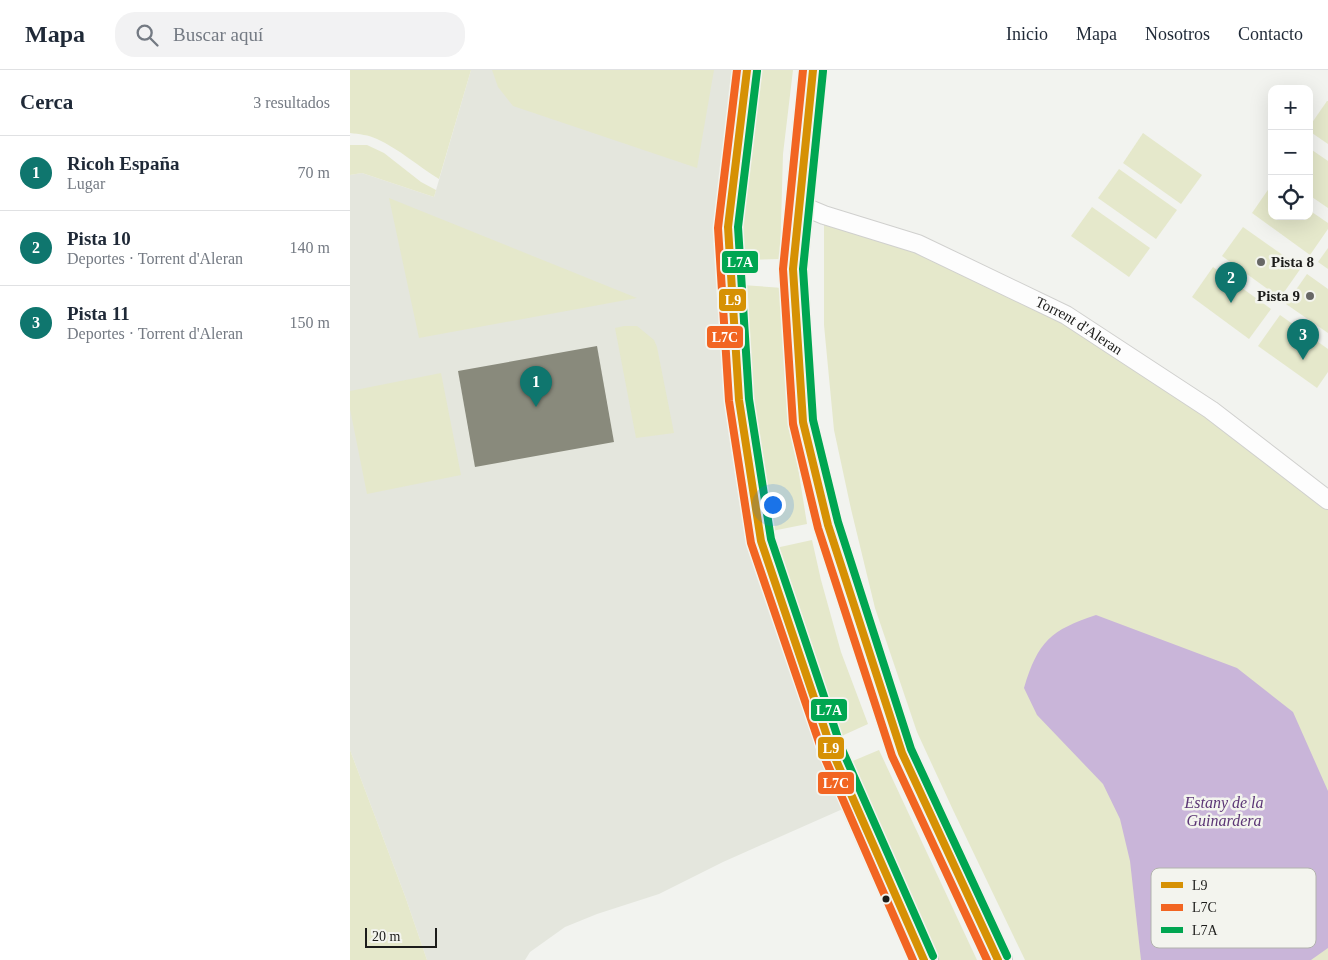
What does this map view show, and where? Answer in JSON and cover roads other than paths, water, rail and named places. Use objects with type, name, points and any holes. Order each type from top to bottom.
[{"type":"street","points":[[747,70],[728,227],[739,400],[761,540],[832,751],[924,960]]},
{"type":"street","points":[[814,70],[794,269],[803,422],[828,525],[902,753],[998,960]]},
{"type":"street","name":"Torrent d'Aleran","points":[[800,204],[824,215],[918,244],[1066,315],[1210,410],[1328,500]]},
{"type":"water","name":"Estany de la Guinardera","points":[[1096,615],[1237,668],[1293,712],[1328,791],[1328,948],[1311,960],[1141,960],[1130,861],[1120,819],[1103,784],[1037,715],[1024,688],[1029,672],[1041,648],[1057,632]]},
{"type":"place","name":"Pista 8","points":[[1261,262]]},
{"type":"place","name":"Pista 9","points":[[1310,296]]},
{"type":"place","name":"Pista 10","points":[[1231,303]]},
{"type":"place","name":"Pista 11","points":[[1303,360]]},
{"type":"place","name":"Ricoh España","points":[[536,407]]}]
